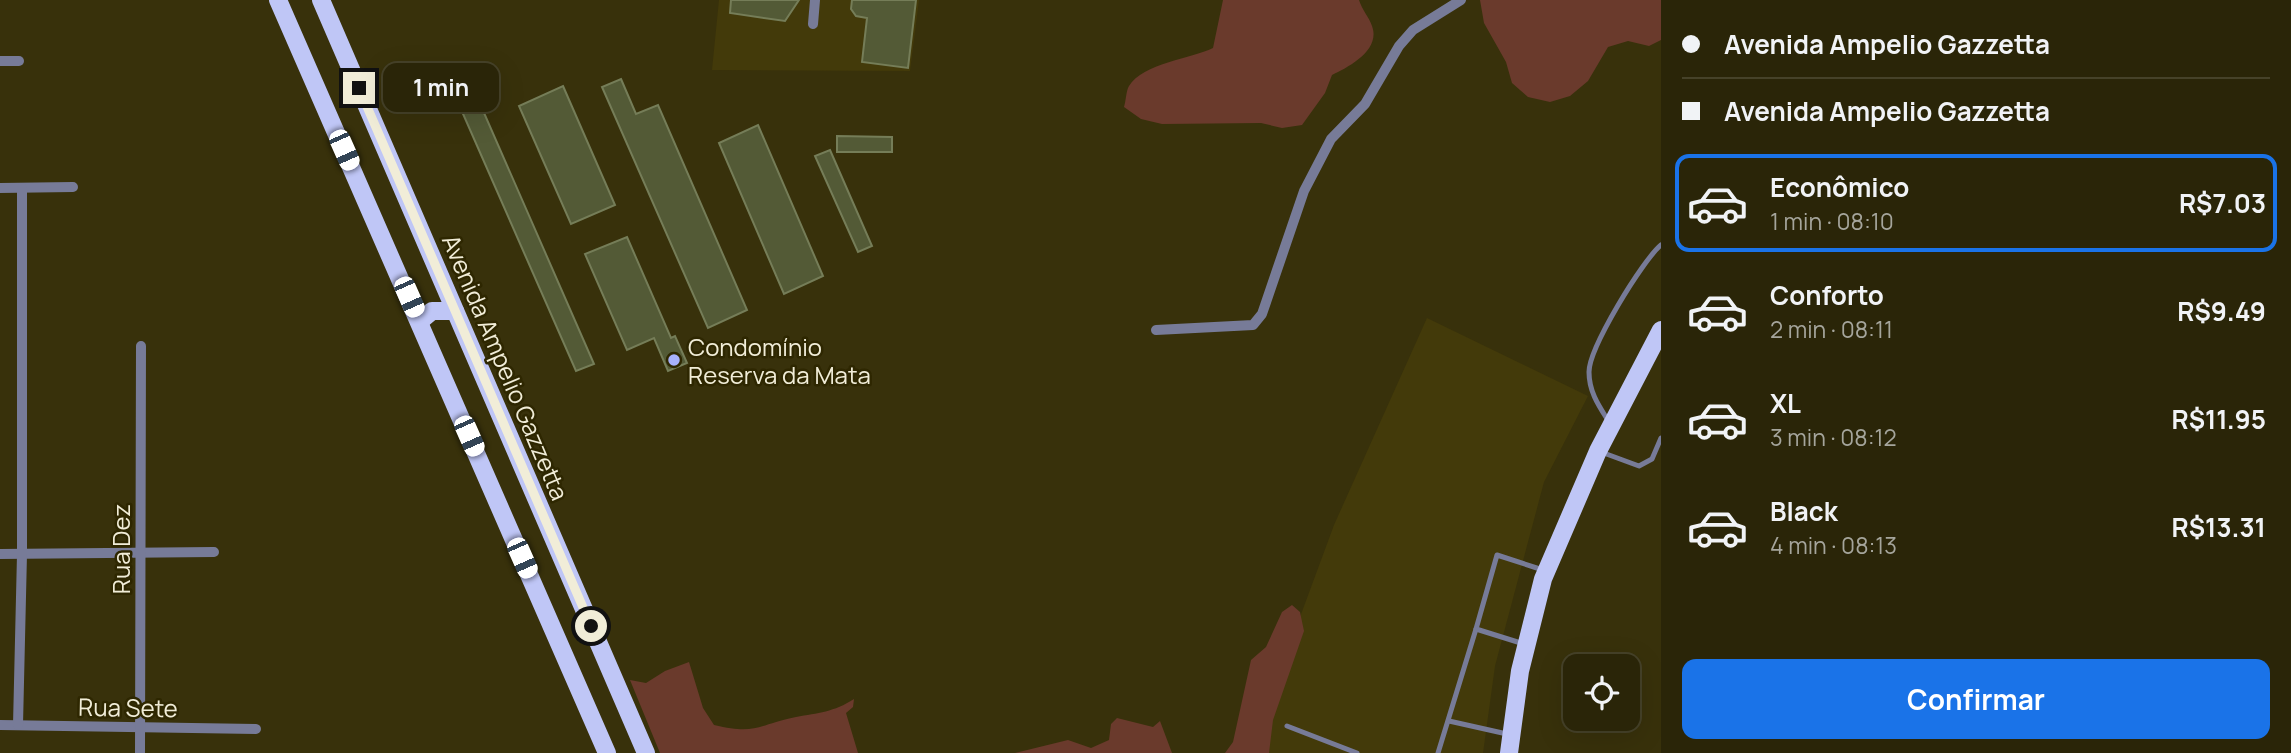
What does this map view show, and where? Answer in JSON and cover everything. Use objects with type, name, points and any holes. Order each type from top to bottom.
[{"type":"main road","points":[[278,0],[607,753]]},
{"type":"main road","name":"Avenida Ampelio Gazzetta","points":[[321,0],[646,753]]},
{"type":"main road","points":[[420,321],[432,311],[455,311]]},
{"type":"main road","points":[[1509,753],[1527,644],[1546,571],[1598,451],[1661,330]]},
{"type":"street","points":[[813,24],[815,0]]},
{"type":"street","points":[[1156,330],[1253,325],[1262,314],[1304,191],[1331,139],[1365,104],[1399,46],[1413,30],[1461,0]]},
{"type":"street","points":[[0,61],[19,61]]},
{"type":"street","points":[[0,188],[73,187]]},
{"type":"street","points":[[18,725],[22,554],[22,188]]},
{"type":"street","name":"Rua Dez","points":[[141,346],[141,753]]},
{"type":"street","points":[[0,554],[141,555],[214,552]]},
{"type":"street","name":"Rua Sete","points":[[0,725],[256,729]]},
{"type":"lane","points":[[1611,426],[1592,394],[1589,370],[1595,350],[1647,257],[1661,245]]},
{"type":"lane","points":[[1598,451],[1639,466],[1651,458],[1661,438]]},
{"type":"lane","points":[[1438,753],[1497,555],[1546,571]]},
{"type":"lane","points":[[1476,629],[1527,644]]},
{"type":"lane","points":[[1449,721],[1512,734]]},
{"type":"lane","points":[[1287,726],[1357,753]]},
{"type":"shaded area","points":[[719,0],[919,0],[910,71],[712,70]]},
{"type":"shaded area","points":[[1223,0],[1359,0],[1372,26],[1372,43],[1362,56],[1332,75],[1325,93],[1302,125],[1282,128],[1261,123],[1162,124],[1141,119],[1124,107],[1129,86],[1145,72],[1213,48]]},
{"type":"shaded area","points":[[1480,0],[1661,0],[1661,40],[1649,46],[1628,41],[1608,47],[1588,81],[1570,96],[1550,102],[1528,97],[1512,83],[1506,62],[1484,23]]},
{"type":"shaded area","points":[[1427,318],[1588,396],[1544,482],[1495,666],[1483,753],[1257,753],[1293,636],[1334,525]]},
{"type":"shaded area","points":[[1292,605],[1300,612],[1304,631],[1273,720],[1269,753],[1225,753],[1233,742],[1251,660],[1266,647],[1282,612]]},
{"type":"shaded area","points":[[689,662],[703,708],[714,725],[739,729],[756,728],[833,709],[854,699],[853,707],[846,713],[858,753],[660,753],[630,680],[646,683],[665,671]]},
{"type":"shaded area","points":[[1117,718],[1153,727],[1160,721],[1172,753],[1015,753],[1068,740],[1091,748],[1109,740],[1111,724]]},
{"type":"building","points":[[731,0],[799,0],[785,21],[730,13]]},
{"type":"building","points":[[852,0],[916,0],[908,68],[862,62],[867,18],[856,16],[851,9]]},
{"type":"building","points":[[467,74],[594,364],[576,371],[449,82]]},
{"type":"building","points":[[621,79],[636,114],[658,105],[747,310],[708,328],[602,87]]},
{"type":"building","points":[[563,86],[615,205],[571,224],[519,106]]},
{"type":"building","points":[[758,125],[823,276],[784,294],[719,143]]},
{"type":"building","points":[[837,136],[892,137],[892,152],[837,152]]},
{"type":"building","points":[[830,150],[872,246],[858,252],[815,156]]},
{"type":"building","points":[[627,237],[671,338],[675,336],[687,363],[668,371],[654,338],[627,350],[585,254]]},
{"type":"place","name":"Condomínio Reserva da Mata","points":[[674,360]]},
{"type":"route","points":[[359,88],[591,626]]}]
